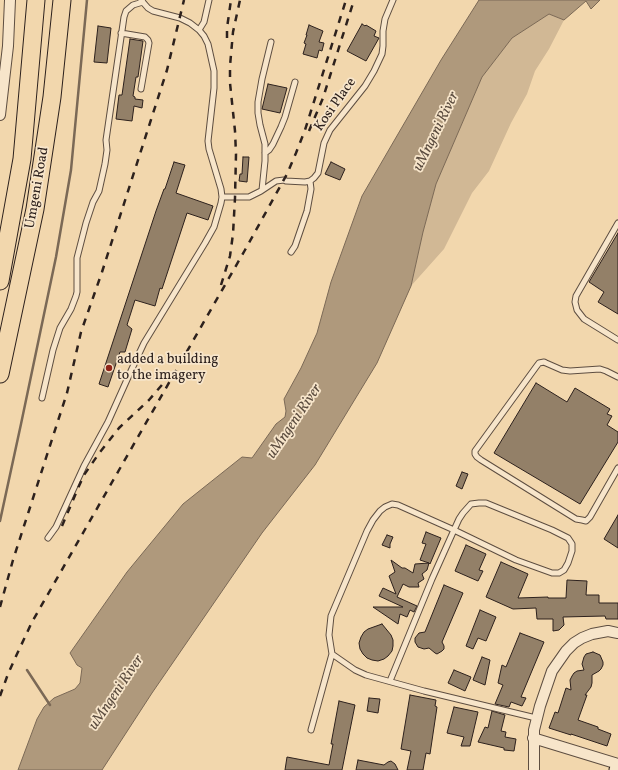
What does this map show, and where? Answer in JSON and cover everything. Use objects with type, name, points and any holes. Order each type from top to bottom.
[{"type":"highway","name":"Umgeni Road","points":[[0,281],[22,159],[36,0]]},
{"type":"highway","name":"Umgeni Road","points":[[0,374],[35,209],[52,97],[62,0]]},
{"type":"street","points":[[0,115],[4,46],[10,0]]},
{"type":"street","points":[[534,770],[533,738],[536,718],[552,671],[566,651],[582,638],[592,634],[608,631],[618,633]]},
{"type":"street","points":[[533,738],[618,764]]},
{"type":"lane","points":[[199,30],[204,22],[209,0]]},
{"type":"lane","name":"Kosi Place","points":[[310,181],[318,173],[324,143],[330,130],[365,86],[382,54],[385,19],[393,0]]},
{"type":"lane","points":[[42,398],[53,350],[60,328],[71,309],[76,296],[77,258],[86,224],[93,202],[99,190],[106,164],[106,140],[124,17],[126,11],[133,5],[142,1],[153,11],[180,18],[190,23],[199,30],[208,44],[214,71],[214,88],[208,141],[222,197],[214,227],[206,243],[144,344],[108,422],[79,475],[56,528],[48,538]]},
{"type":"lane","points":[[121,33],[145,36],[148,40],[149,43],[141,89]]},
{"type":"lane","points":[[262,190],[265,144],[260,125],[258,102],[271,42]]},
{"type":"lane","points":[[265,153],[273,144],[281,127],[295,82]]},
{"type":"lane","points":[[222,197],[249,198],[276,181],[310,181],[311,189],[308,211],[295,246],[291,252]]},
{"type":"lane","points":[[618,223],[576,296],[575,302],[577,310],[584,319],[618,340]]},
{"type":"lane","points":[[618,377],[600,369],[570,371],[562,370],[544,362],[539,363],[475,451],[475,454],[481,460],[576,519],[582,520],[586,520],[590,517],[618,468]]},
{"type":"lane","points":[[311,730],[332,654],[329,635],[331,616],[367,531],[380,510],[392,504],[398,505],[454,530],[516,560],[552,573],[559,573],[564,570],[571,557],[572,544],[568,538],[486,503],[479,502],[472,504],[463,513],[454,530],[390,681]]},
{"type":"lane","points":[[332,654],[355,670],[366,675],[536,718]]},
{"type":"shaded area","points":[[549,14],[564,20],[549,49],[535,71],[527,94],[511,123],[489,171],[472,193],[444,249],[411,286],[436,184],[482,77],[512,38]]},
{"type":"water","name":"uMngeni River","points":[[479,0],[600,0],[591,9],[586,1],[564,20],[549,14],[512,38],[482,77],[436,184],[411,286],[377,363],[315,465],[262,533],[152,693],[102,770],[18,770],[37,719],[44,707],[54,698],[75,689],[80,683],[82,668],[77,665],[70,653],[127,572],[183,504],[242,457],[252,458],[276,424],[285,417],[286,411],[284,399],[301,368],[317,333],[331,282],[362,196],[441,60]]},
{"type":"building","points":[[362,24],[376,31],[374,36],[379,38],[366,61],[347,51]]},
{"type":"building","points":[[309,25],[323,31],[319,42],[324,43],[322,51],[319,50],[317,58],[303,54],[306,44],[304,43]]},
{"type":"building","points":[[98,26],[111,28],[107,63],[94,62]]},
{"type":"building","points":[[130,39],[143,41],[138,77],[136,77],[133,96],[135,99],[143,100],[142,108],[134,106],[132,121],[116,119],[119,95],[122,95]]},
{"type":"building","points":[[268,84],[287,88],[280,113],[262,109]]},
{"type":"building","points":[[243,157],[249,157],[247,182],[239,181],[240,174],[242,174]]},
{"type":"building","points":[[174,162],[185,165],[176,193],[213,206],[208,220],[187,213],[155,306],[135,300],[127,325],[132,329],[125,352],[120,352],[108,387],[99,384],[156,211]]},
{"type":"building","points":[[331,162],[345,169],[340,180],[325,174]]},
{"type":"building","points":[[618,233],[618,314],[598,302],[604,292],[589,282]]},
{"type":"building","points":[[536,383],[567,402],[575,388],[610,409],[607,414],[612,416],[607,425],[618,432],[618,442],[580,504],[494,453]]},
{"type":"building","points":[[462,472],[468,474],[462,489],[456,486]]},
{"type":"building","points":[[618,515],[618,548],[604,539]]},
{"type":"building","points":[[426,532],[441,538],[430,564],[420,560],[426,544],[422,543]]},
{"type":"building","points":[[387,535],[393,537],[390,548],[382,545]]},
{"type":"building","points":[[466,545],[486,554],[479,570],[483,571],[478,581],[455,571]]},
{"type":"building","points":[[391,560],[402,568],[405,568],[413,573],[415,564],[429,563],[427,570],[422,574],[424,579],[418,583],[419,587],[409,587],[403,584],[397,597],[417,606],[414,612],[410,610],[407,617],[400,614],[398,624],[373,607],[403,607],[379,596],[383,588],[396,594],[389,576],[395,572]]},
{"type":"building","points":[[501,562],[528,574],[518,598],[566,598],[567,580],[587,581],[586,595],[599,595],[599,603],[618,603],[618,619],[606,619],[605,616],[563,617],[564,625],[559,630],[553,631],[553,619],[537,619],[536,608],[513,609],[486,597]]},
{"type":"building","points":[[444,585],[463,593],[442,642],[444,649],[437,654],[429,648],[424,649],[418,647],[415,642],[415,638],[419,633],[425,632]]},
{"type":"building","points":[[480,610],[496,617],[486,641],[478,638],[473,649],[466,646]]},
{"type":"building","points":[[382,624],[393,640],[392,651],[384,659],[378,661],[372,660],[363,654],[359,643],[364,632]]},
{"type":"building","points":[[520,633],[544,642],[521,697],[526,698],[522,706],[511,702],[509,707],[495,704],[503,685],[498,683],[502,665],[506,667]]},
{"type":"building","points":[[593,652],[600,655],[603,665],[599,671],[592,675],[591,687],[585,695],[587,695],[578,720],[598,727],[598,729],[611,734],[607,746],[549,728],[555,712],[558,713],[566,688],[571,690],[570,680],[572,676],[577,671],[584,670],[582,664],[584,657],[586,654]]},
{"type":"building","points":[[482,657],[490,660],[485,685],[473,680]]},
{"type":"building","points":[[454,670],[471,677],[465,691],[448,683]]},
{"type":"building","points":[[410,695],[436,700],[435,706],[437,707],[430,754],[426,753],[423,770],[407,770],[411,751],[401,749]]},
{"type":"building","points":[[369,698],[380,699],[378,713],[367,711]]},
{"type":"building","points":[[339,701],[355,705],[342,770],[285,770],[287,757],[329,765],[333,744],[331,744]]},
{"type":"building","points":[[454,707],[478,712],[470,746],[461,746],[464,737],[447,733]]},
{"type":"building","points":[[492,711],[505,715],[501,731],[506,732],[505,737],[516,739],[514,751],[504,750],[504,748],[478,742],[485,727],[488,728]]},
{"type":"building","points":[[358,760],[384,765],[391,761],[395,764],[398,770],[356,770]]},
{"type":"waterway","points":[[0,521],[56,257],[71,170],[87,0]]},
{"type":"waterway","points":[[27,670],[50,705]]},
{"type":"railway","points":[[0,607],[13,560],[67,393],[81,332],[102,272],[167,70],[184,0]]},
{"type":"railway","points":[[227,38],[231,0]]},
{"type":"railway","points":[[221,285],[230,256],[233,234],[236,154],[230,66],[233,32],[240,0]]},
{"type":"railway","points":[[0,696],[8,674],[32,622],[287,174],[305,130],[346,0]]},
{"type":"railway","points":[[309,131],[323,98],[354,0]]},
{"type":"railway","points":[[62,526],[84,475],[100,452],[119,428],[149,400],[167,379]]},
{"type":"place","name":"added a building to the imagery","points":[[109,368]]}]
